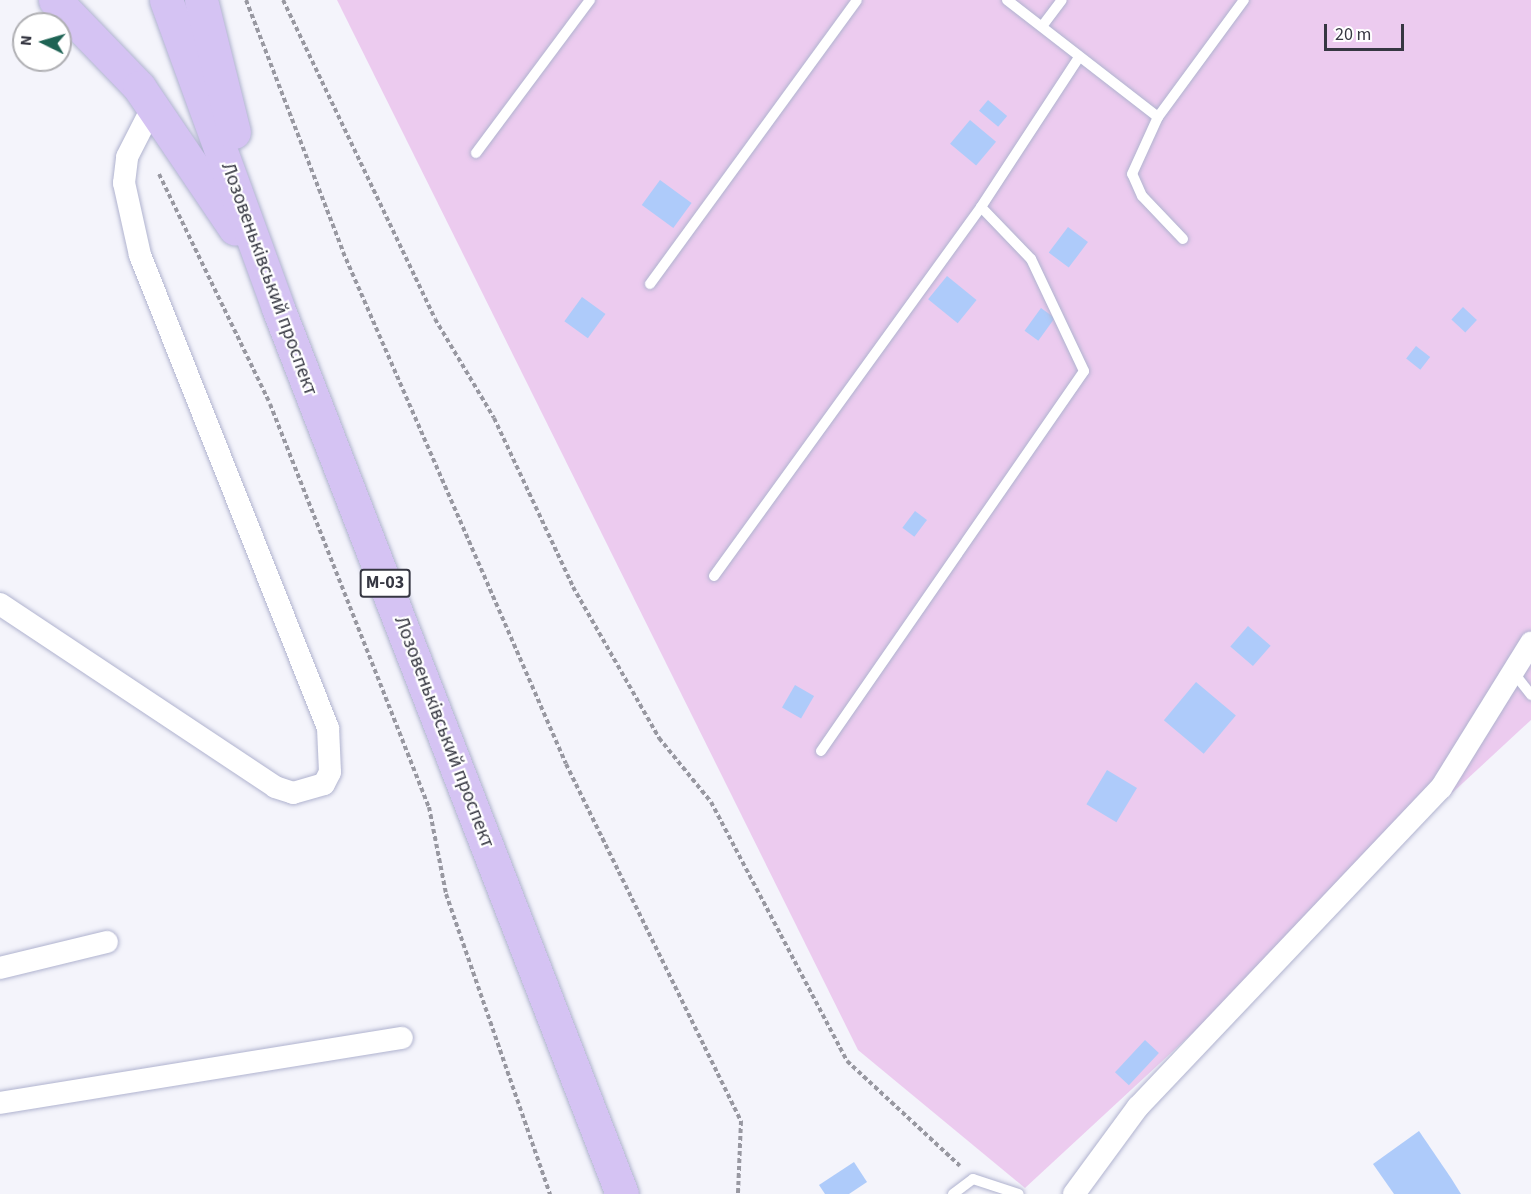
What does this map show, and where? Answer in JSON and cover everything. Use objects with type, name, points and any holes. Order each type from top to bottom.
[{"type":"highway","points":[[55,0],[146,119],[232,222],[278,308]]},
{"type":"highway","name":"Лозовеньківський проспект","points":[[166,0],[278,308],[622,1194]]},
{"type":"highway","points":[[201,0],[278,308]]},
{"type":"street","points":[[0,604],[274,787],[293,793],[324,784],[330,772],[328,728],[140,255],[124,183],[127,157],[146,119]]},
{"type":"street","points":[[1074,1194],[1138,1107],[1441,788],[1531,643]]},
{"type":"street","points":[[0,968],[107,942]]},
{"type":"street","points":[[0,1103],[402,1038]]},
{"type":"lane","points":[[476,153],[590,0]]},
{"type":"lane","points":[[650,284],[857,0]]},
{"type":"lane","points":[[1008,0],[1043,25],[1079,57],[1158,117]]},
{"type":"lane","points":[[1043,25],[1062,0]]},
{"type":"lane","points":[[1183,239],[1142,196],[1132,174],[1158,117],[1244,0]]},
{"type":"lane","points":[[714,576],[981,207],[1079,57]]},
{"type":"lane","points":[[821,751],[1084,371],[1031,259],[981,207]]},
{"type":"lane","points":[[1514,673],[1531,695]]},
{"type":"lane","points":[[953,1194],[973,1179],[1019,1194]]},
{"type":"path","points":[[246,0],[343,252],[566,764],[741,1121],[738,1194]]},
{"type":"path","points":[[283,0],[435,319],[494,418],[573,587],[659,738],[711,802],[847,1061],[973,1179]]},
{"type":"path","points":[[146,119],[270,404],[425,796],[446,894],[550,1194]]},
{"type":"shaded area","points":[[337,0],[1531,0],[1531,720],[1025,1188],[858,1050]]},
{"type":"building","points":[[988,100],[1007,116],[998,127],[979,111]]},
{"type":"building","points":[[970,120],[996,142],[976,166],[950,144]]},
{"type":"building","points":[[660,180],[692,203],[673,228],[642,205]]},
{"type":"building","points":[[1068,227],[1088,242],[1069,268],[1049,253]]},
{"type":"building","points":[[947,276],[977,300],[958,323],[928,299]]},
{"type":"building","points":[[582,297],[605,314],[588,338],[564,321]]},
{"type":"building","points":[[1463,307],[1477,320],[1465,332],[1451,319]]},
{"type":"building","points":[[1041,308],[1055,318],[1038,341],[1025,331]]},
{"type":"building","points":[[1416,346],[1430,357],[1420,370],[1406,359]]},
{"type":"building","points":[[915,511],[927,520],[914,537],[902,528]]},
{"type":"building","points":[[1248,626],[1271,646],[1253,666],[1230,646]]},
{"type":"building","points":[[1196,682],[1236,715],[1204,754],[1164,720]]},
{"type":"building","points":[[795,685],[814,696],[801,719],[782,708]]},
{"type":"building","points":[[1107,770],[1137,788],[1116,822],[1086,804]]},
{"type":"building","points":[[1145,1040],[1159,1053],[1129,1085],[1115,1072]]},
{"type":"building","points":[[1419,1131],[1461,1194],[1394,1194],[1373,1164]]},
{"type":"building","points":[[854,1162],[867,1182],[849,1194],[825,1194],[819,1185]]}]
